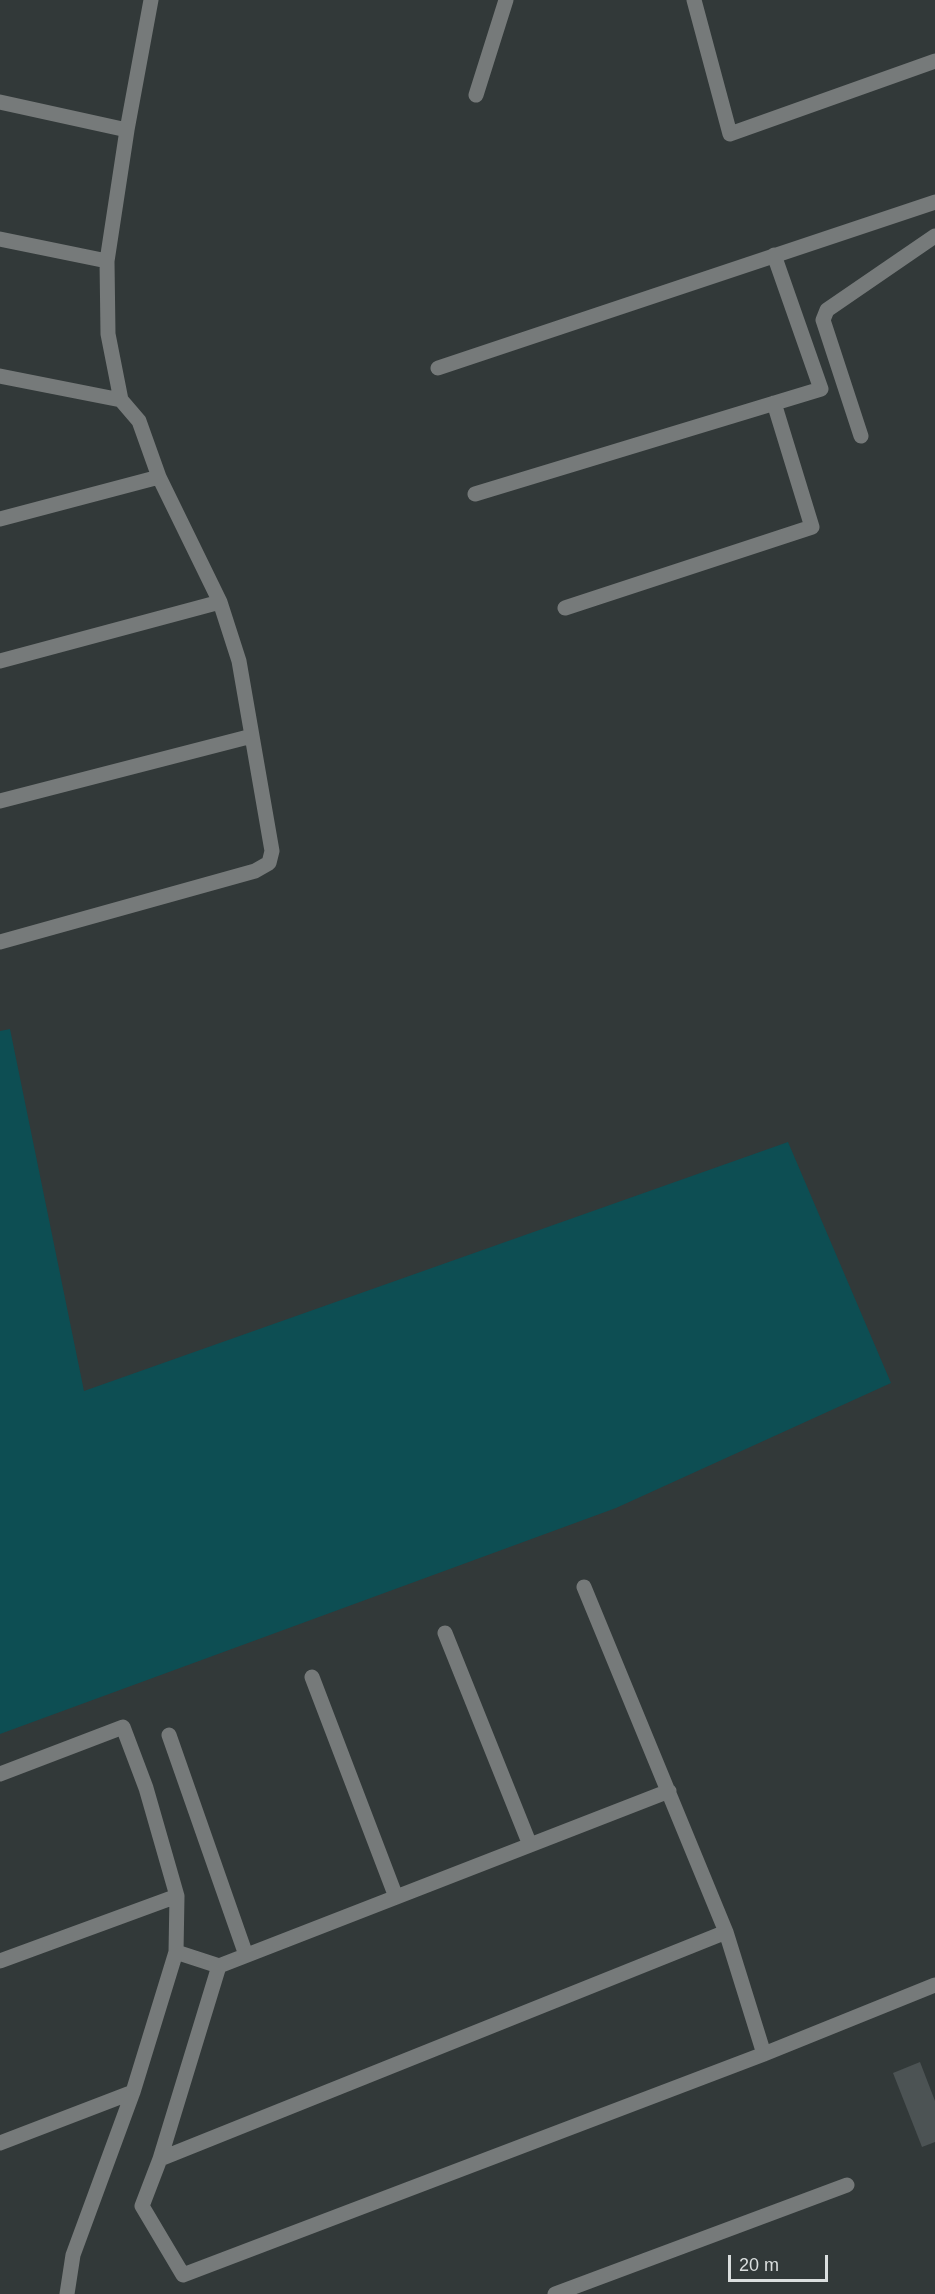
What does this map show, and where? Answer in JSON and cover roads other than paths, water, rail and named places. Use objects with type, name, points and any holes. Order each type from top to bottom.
[{"type":"street","points":[[0,942],[255,871],[269,862],[272,851],[239,661],[220,603],[159,477],[139,421],[121,400],[108,334],[107,261],[127,130],[151,0]]},
{"type":"street","points":[[476,95],[506,0]]},
{"type":"street","points":[[694,0],[730,134],[935,62]]},
{"type":"street","points":[[0,102],[127,130]]},
{"type":"street","points":[[438,368],[935,202]]},
{"type":"street","points":[[861,436],[823,320],[826,310],[935,236]]},
{"type":"street","points":[[0,238],[107,261]]},
{"type":"street","points":[[475,494],[821,389],[774,255]]},
{"type":"street","points":[[0,376],[121,400]]},
{"type":"street","points":[[565,608],[812,527],[774,403]]},
{"type":"street","points":[[4,516],[159,477]]},
{"type":"street","points":[[0,661],[220,603]]},
{"type":"street","points":[[0,801],[252,736]]},
{"type":"street","points":[[584,1587],[726,1932],[764,2054]]},
{"type":"street","points":[[445,1633],[530,1845]]},
{"type":"street","points":[[312,1677],[396,1897]]},
{"type":"street","points":[[0,1774],[123,1727],[146,1788],[177,1896],[176,1952],[133,2092],[74,2255],[67,2294]]},
{"type":"street","points":[[169,1734],[246,1955]]},
{"type":"street","points":[[176,1952],[219,1966],[669,1791]]},
{"type":"street","points":[[0,1961],[177,1896]]},
{"type":"street","points":[[160,2159],[726,1932]]},
{"type":"street","points":[[219,1966],[160,2159],[142,2206],[183,2275],[764,2054],[935,1985]]},
{"type":"street","points":[[0,2144],[133,2092]]},
{"type":"street","points":[[555,2294],[847,2186]]}]
